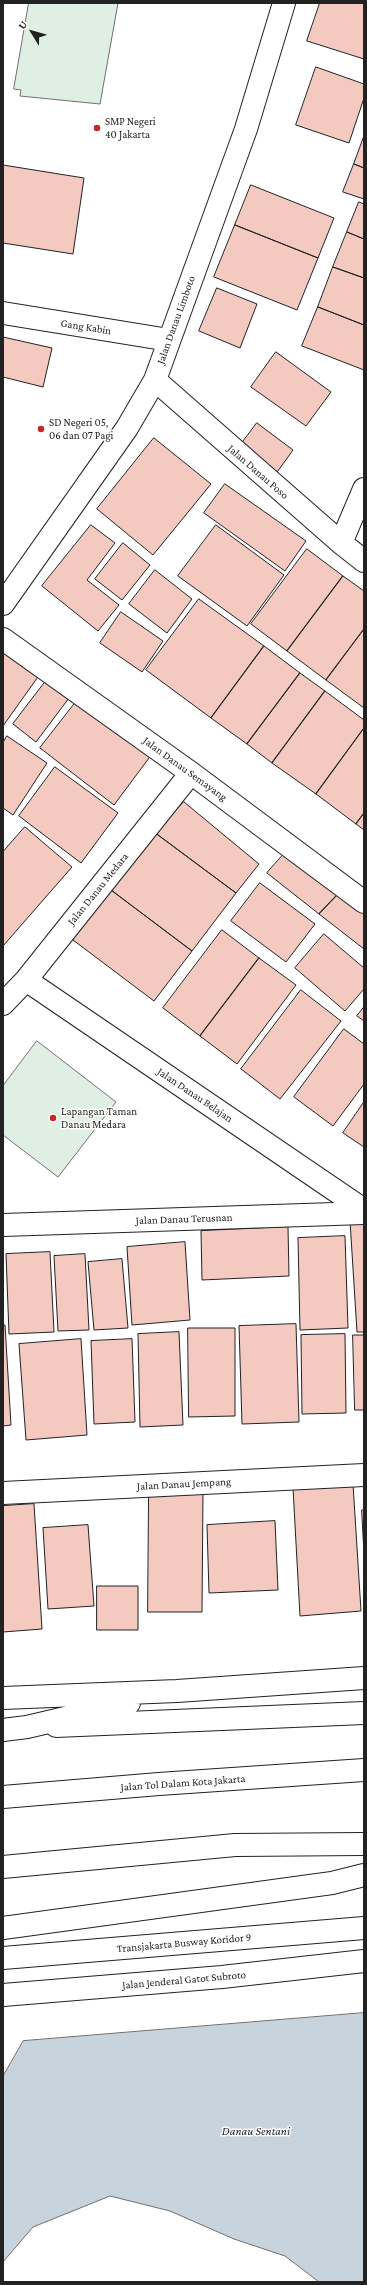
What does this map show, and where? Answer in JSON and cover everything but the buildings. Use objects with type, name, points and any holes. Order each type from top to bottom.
[{"type":"main road","name":"Jalan Danau Limboto","points":[[3,604],[127,428],[155,380],[246,129],[284,3]]},
{"type":"main road","name":"Gang Kabin","points":[[3,313],[169,340]]},
{"type":"main road","name":"Jalan Danau Poso","points":[[155,380],[341,543],[364,561]]},
{"type":"main road","points":[[341,543],[364,489]]},
{"type":"main road","name":"Jalan Danau Semayang","points":[[3,639],[191,773],[364,902]]},
{"type":"main road","name":"Jalan Danau Medara","points":[[3,1004],[26,980],[191,773]]},
{"type":"main road","name":"Jalan Danau Belajan","points":[[26,980],[364,1212]]},
{"type":"main road","name":"Jalan Danau Terusnan","points":[[3,1225],[364,1212]]},
{"type":"main road","name":"Jalan Danau Jempang","points":[[3,1493],[364,1476]]},
{"type":"main road","points":[[3,1698],[177,1691],[364,1678]]},
{"type":"main road","points":[[27,1727],[177,1691]]},
{"type":"main road","points":[[3,1729],[364,1713]]},
{"type":"main road","name":"Jalan Tol Dalam Kota Jakarta","points":[[3,1797],[159,1784],[364,1770]]},
{"type":"main road","points":[[3,1867],[235,1846],[364,1844]]},
{"type":"main road","points":[[3,1928],[332,1883],[364,1874]]},
{"type":"main road","name":"Transjakarta Busway Koridor 9","points":[[3,1958],[364,1928]]},
{"type":"main road","name":"Jalan Jenderal Gatot Subroto","points":[[3,1995],[222,1977],[364,1961]]},
{"type":"green space","points":[[29,3],[118,3],[100,104],[20,96],[21,90],[14,89]]},
{"type":"green space","name":"Lapangan Taman Danau Medara","points":[[37,1041],[116,1102],[58,1177],[3,1135],[3,1086]]},
{"type":"water","name":"Danau Sentani","points":[[364,2013],[364,2282],[319,2282],[285,2256],[234,2239],[170,2211],[110,2196],[33,2227],[3,2262],[3,2076],[23,2041]]},
{"type":"place","name":"SMP Negeri 40 Jakarta","points":[[97,128]]},
{"type":"place","name":"SD Negeri 05, 06 dan 07 Pagi","points":[[41,429]]},
{"type":"place","name":"Lapangan Taman Danau Medara","points":[[53,1118]]}]
